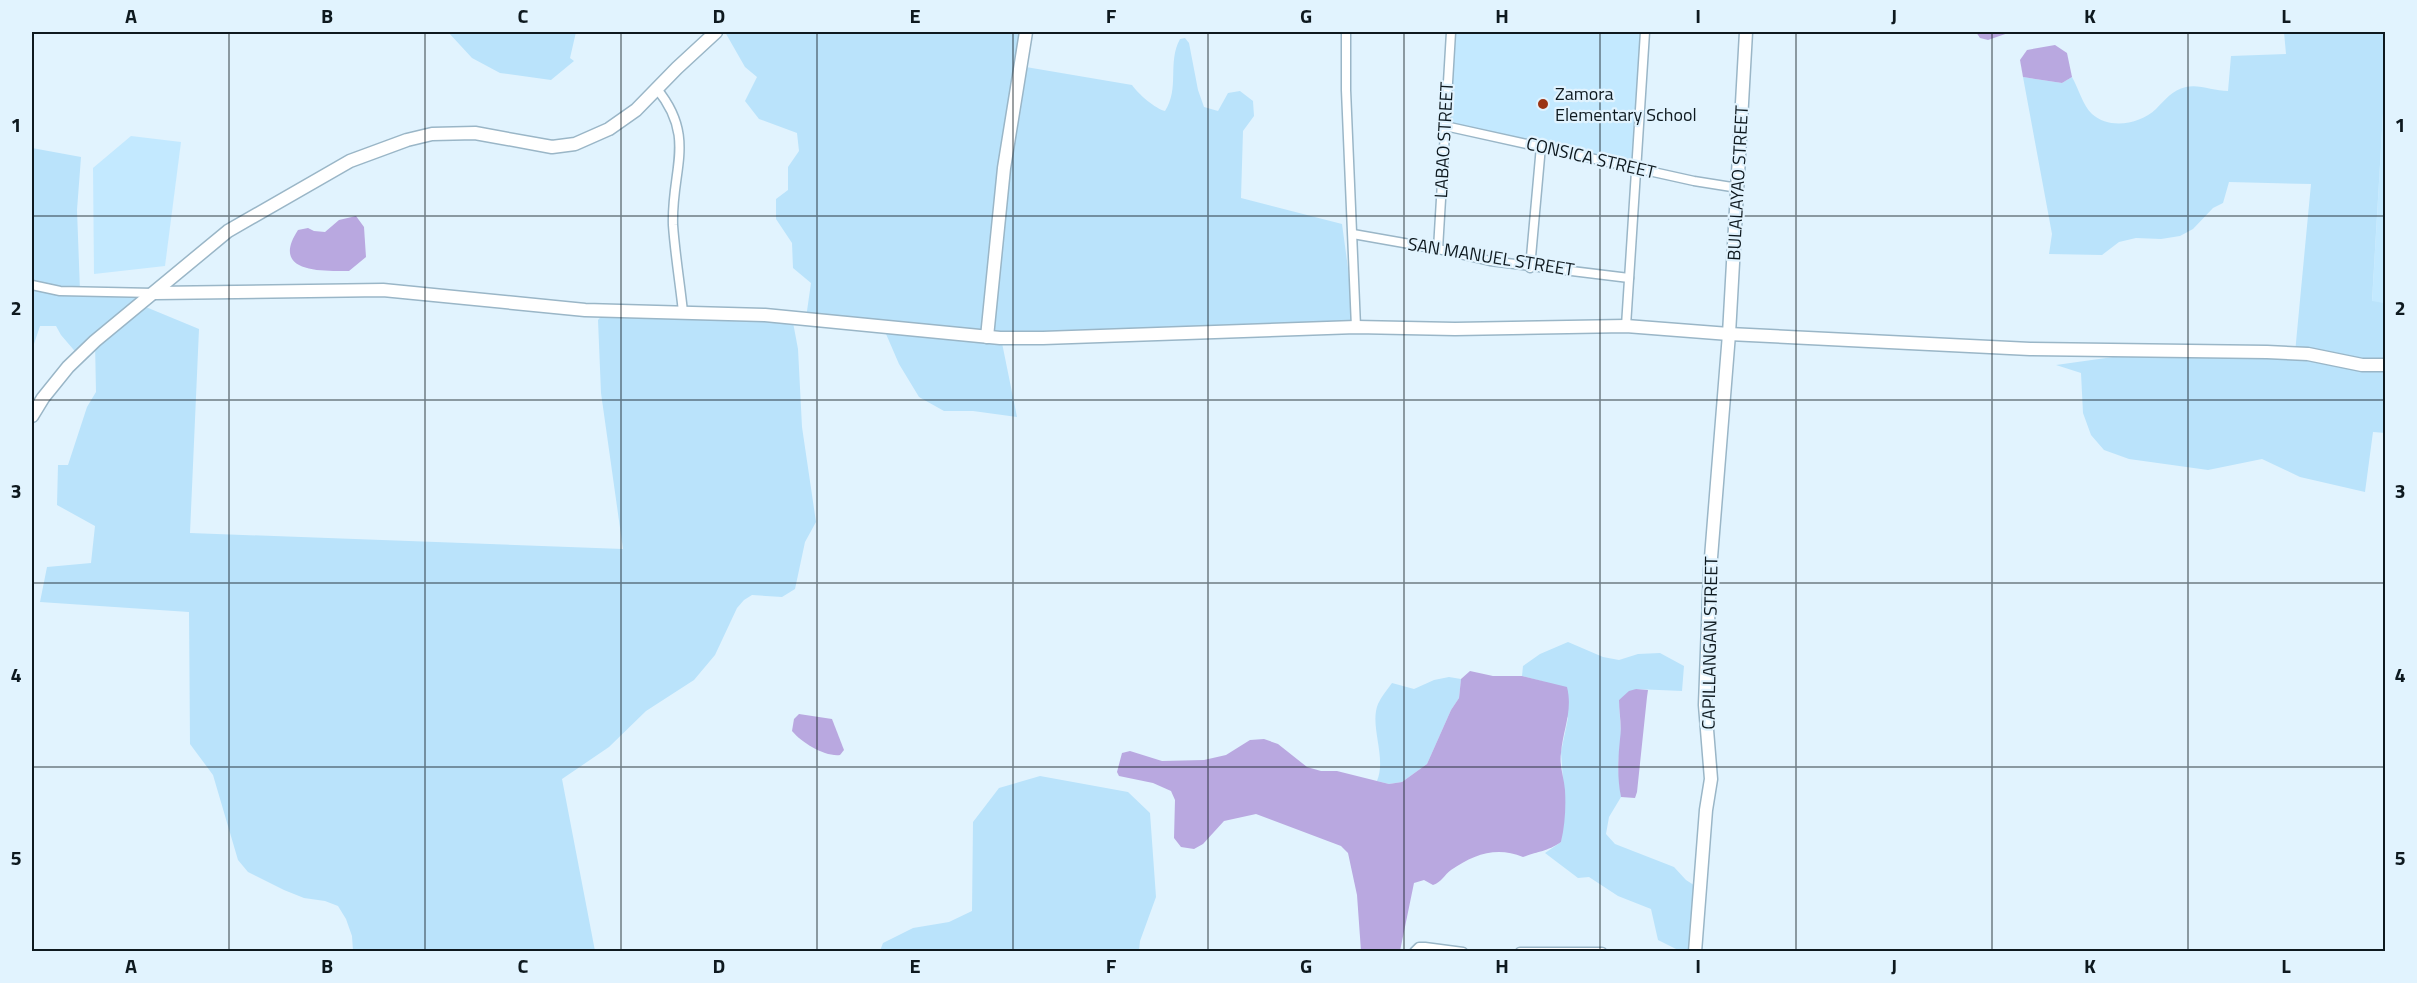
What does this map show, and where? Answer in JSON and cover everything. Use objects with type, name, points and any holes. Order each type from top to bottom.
[{"type":"street","points":[[32,416],[68,367],[95,341],[228,231],[350,160],[407,140],[432,134],[475,133],[552,147],[574,144],[609,129],[636,110],[716,32]]},
{"type":"street","points":[[987,337],[1004,168],[1026,32]]},
{"type":"street","points":[[1346,32],[1346,90],[1356,327]]},
{"type":"street","name":"LABAO STREET","points":[[1438,249],[1451,32]]},
{"type":"street","points":[[1626,326],[1645,32]]},
{"type":"street","name":"BULALAYAO STREET","points":[[1729,334],[1746,32]]},
{"type":"street","points":[[657,89],[671,105],[680,146],[673,204],[673,227],[683,312]]},
{"type":"street","name":"CONSICA STREET","points":[[1445,126],[1738,188]]},
{"type":"street","points":[[1531,267],[1541,146]]},
{"type":"street","name":"SAN MANUEL STREET","points":[[1353,234],[1490,261],[1629,278]]},
{"type":"street","points":[[32,285],[60,291],[154,293],[383,290],[585,310],[765,315],[987,337],[1043,338],[1356,327],[1455,329],[1626,326],[1729,334],[2030,349],[2308,354],[2362,365],[2385,365]]},
{"type":"street","name":"CAPILLANGAN STREET","points":[[1695,951],[1706,810],[1711,779],[1706,705],[1710,570],[1729,334]]},
{"type":"street","points":[[1414,951],[1419,947],[1463,951]]},
{"type":"street","points":[[1520,951],[1602,951]]},
{"type":"shaded area","points":[[448,32],[576,32],[570,58],[574,61],[551,80],[500,73],[472,58]]},
{"type":"shaded area","points":[[725,32],[1026,32],[1020,66],[1132,85],[1147,101],[1165,111],[1172,93],[1176,48],[1180,39],[1185,38],[1189,43],[1198,90],[1204,107],[1218,111],[1228,93],[1240,91],[1253,101],[1254,116],[1243,131],[1241,198],[1342,224],[1356,327],[1001,338],[1017,417],[973,411],[944,411],[919,397],[899,364],[883,327],[806,318],[811,283],[793,268],[792,243],[776,219],[776,199],[788,190],[788,167],[799,151],[797,133],[759,119],[745,101],[757,77],[745,67]]},
{"type":"shaded area","name":"Zamora Elementary School","points":[[1451,32],[1645,32],[1635,168],[1445,126]]},
{"type":"shaded area","points":[[1976,32],[2011,32],[1988,40],[1980,38]]},
{"type":"shaded area","points":[[2284,32],[2385,32],[2385,79],[2372,301],[2385,303],[2386,433],[2373,432],[2365,492],[2300,477],[2262,459],[2208,470],[2129,459],[2104,450],[2091,435],[2083,413],[2081,373],[2056,365],[2156,351],[2295,353],[2311,184],[2229,182],[2223,203],[2213,208],[2193,229],[2180,236],[2161,239],[2136,238],[2119,242],[2102,255],[2049,254],[2052,234],[2023,77],[2062,83],[2072,77],[2092,114],[2107,122],[2125,123],[2149,114],[2181,88],[2196,86],[2228,91],[2231,56],[2286,54]]},
{"type":"shaded area","points":[[2055,45],[2067,53],[2072,77],[2062,83],[2023,77],[2020,60],[2027,50]]},
{"type":"shaded area","points":[[2385,79],[2385,303],[2372,302]]},
{"type":"shaded area","points":[[131,136],[181,142],[165,266],[94,274],[93,168]]},
{"type":"shaded area","points":[[32,148],[81,157],[77,210],[80,291],[155,293],[141,305],[199,329],[190,533],[623,549],[601,393],[598,320],[606,311],[792,317],[798,349],[802,427],[816,522],[805,542],[795,589],[782,597],[752,595],[744,600],[737,608],[715,655],[694,680],[646,711],[609,747],[562,779],[595,951],[353,951],[352,936],[338,906],[325,901],[304,898],[284,890],[248,872],[238,860],[213,775],[190,744],[189,612],[40,602],[47,567],[91,563],[95,526],[57,505],[58,465],[68,465],[87,407],[96,392],[95,342],[79,356],[56,326],[40,326],[32,350]]},
{"type":"shaded area","points":[[356,216],[364,227],[366,257],[349,271],[325,271],[302,267],[294,262],[290,255],[291,244],[298,230],[308,228],[325,232],[339,220]]},
{"type":"shaded area","points":[[1568,642],[1603,657],[1619,660],[1638,654],[1660,653],[1684,666],[1682,691],[1636,689],[1619,700],[1621,737],[1618,766],[1621,797],[1609,817],[1606,834],[1615,844],[1674,867],[1686,880],[1700,889],[1695,951],[1680,951],[1658,940],[1651,909],[1618,896],[1589,877],[1578,878],[1545,853],[1561,842],[1565,808],[1561,752],[1568,718],[1545,682],[1522,676],[1523,666],[1540,654]]},
{"type":"shaded area","points":[[1470,671],[1493,676],[1522,676],[1567,687],[1569,704],[1561,758],[1565,803],[1561,842],[1547,850],[1523,857],[1504,852],[1486,853],[1460,864],[1433,885],[1424,880],[1414,883],[1400,951],[1361,951],[1357,895],[1348,853],[1341,846],[1256,814],[1224,821],[1203,844],[1194,849],[1181,847],[1174,838],[1175,800],[1171,791],[1153,783],[1119,776],[1117,772],[1122,753],[1130,751],[1162,761],[1204,760],[1226,755],[1250,740],[1264,739],[1278,744],[1307,767],[1321,771],[1337,771],[1389,784],[1402,782],[1427,764],[1451,710],[1459,698],[1461,679]]},
{"type":"shaded area","points":[[1449,677],[1461,679],[1459,698],[1451,710],[1427,764],[1402,782],[1389,784],[1377,781],[1380,762],[1375,722],[1382,696],[1392,683],[1414,689],[1434,680]]},
{"type":"shaded area","points":[[1648,690],[1637,792],[1635,798],[1621,797],[1618,775],[1621,729],[1619,700],[1629,691]]},
{"type":"shaded area","points":[[799,714],[832,719],[844,750],[840,755],[821,751],[796,736],[792,731],[794,719]]},
{"type":"shaded area","points":[[1040,776],[1128,792],[1150,813],[1156,897],[1140,941],[1139,951],[880,951],[883,943],[913,928],[949,922],[972,911],[973,822],[999,788]]},
{"type":"place","name":"Zamora Elementary School","points":[[1543,104]]}]
